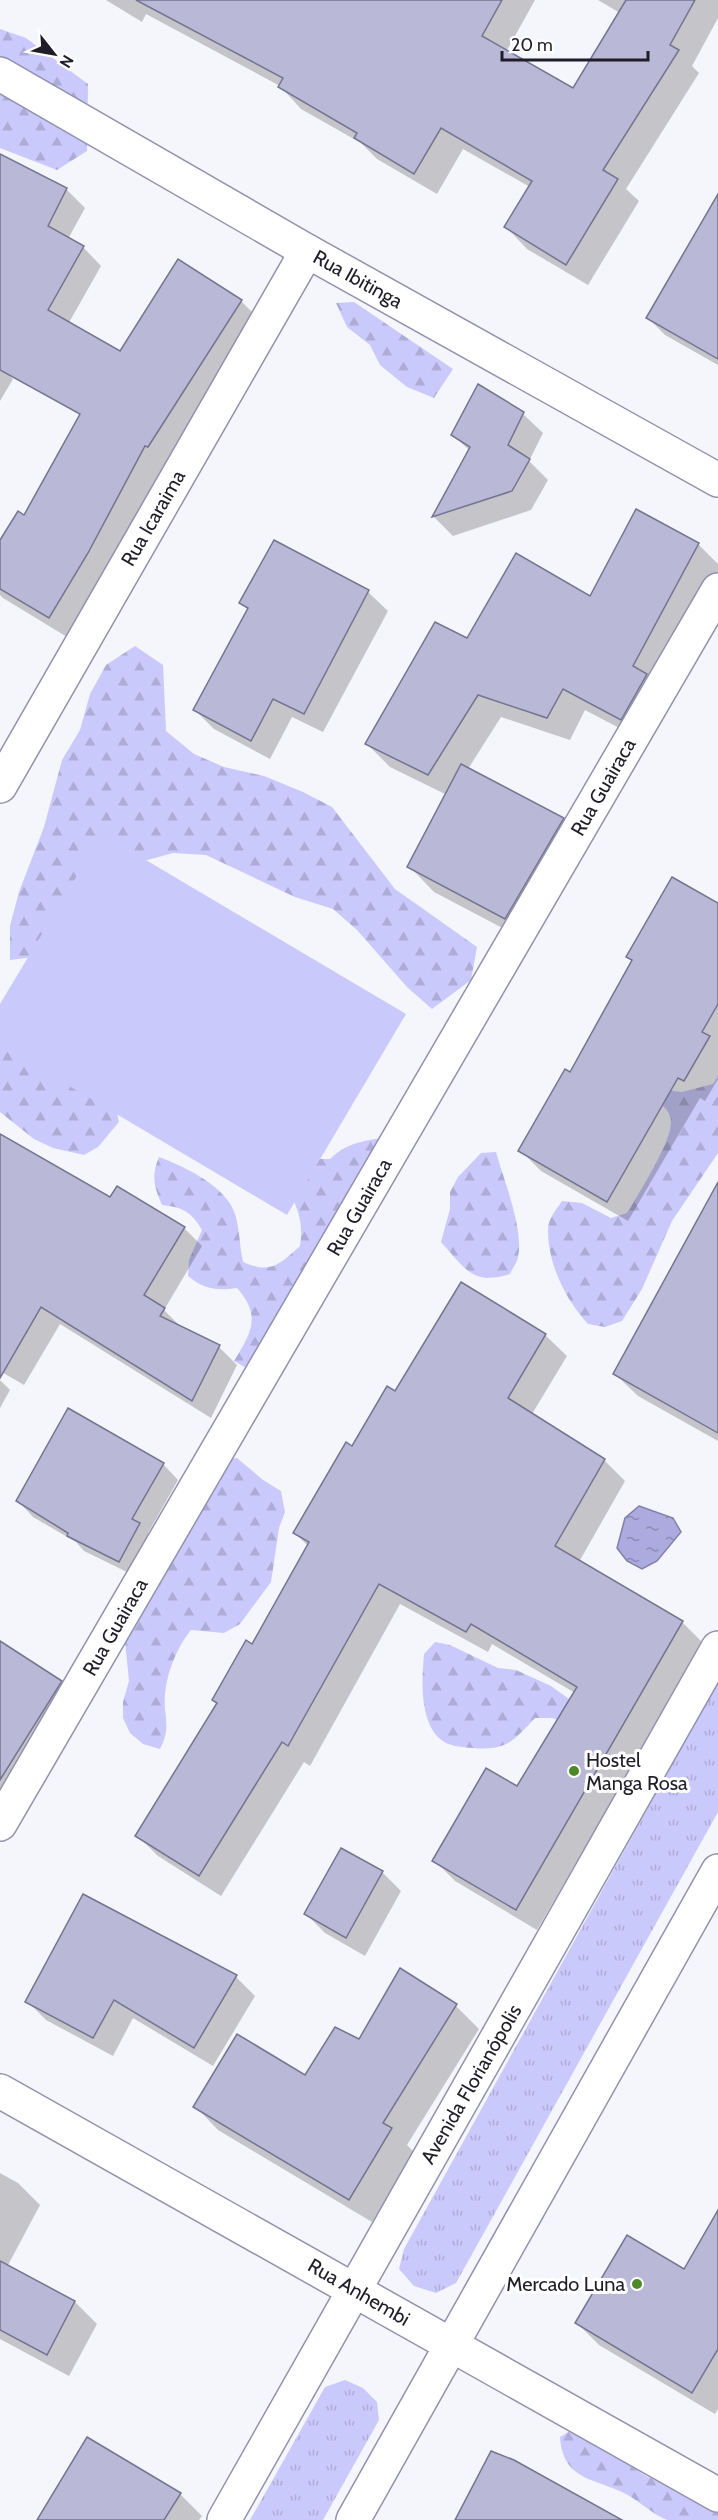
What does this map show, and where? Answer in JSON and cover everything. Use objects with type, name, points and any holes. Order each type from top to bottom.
[{"type":"street","name":"Rua Ibitinga","points":[[0,74],[307,251],[718,480]]},
{"type":"street","name":"Rua Icaraima","points":[[0,786],[307,251]]},
{"type":"street","name":"Rua Guairaca","points":[[0,1824],[718,590]]},
{"type":"street","name":"Avenida Florianópolis","points":[[224,2520],[718,1647]]},
{"type":"street","points":[[353,2520],[718,1871]]},
{"type":"street","name":"Rua Anhembi","points":[[0,2091],[718,2495]]},
{"type":"green space","points":[[0,29],[26,38],[88,84],[87,151],[57,170],[0,148]]},
{"type":"green space","points":[[354,302],[453,369],[434,398],[407,387],[380,365],[370,345],[347,327],[336,303]]},
{"type":"green space","points":[[135,646],[163,665],[166,731],[194,754],[224,767],[264,776],[332,807],[395,889],[477,947],[471,980],[432,1009],[407,987],[357,930],[333,909],[295,897],[206,855],[173,853],[140,862],[42,956],[10,960],[10,926],[19,892],[44,827],[62,760],[80,730],[90,694],[106,665]]},
{"type":"green space","points":[[102,834],[406,1014],[287,1215],[0,1045],[0,1004]]},
{"type":"green space","points":[[0,1012],[115,1104],[119,1122],[98,1147],[84,1155],[53,1148],[34,1139],[0,1112]]},
{"type":"green space","points":[[718,1076],[718,1153],[672,1221],[642,1289],[622,1321],[605,1327],[588,1324],[572,1304],[555,1269],[549,1243],[548,1226],[551,1218],[562,1201],[582,1203],[611,1218],[627,1213],[653,1169],[669,1133],[670,1115],[653,1098],[666,1090],[682,1092],[713,1084]]},
{"type":"green space","points":[[391,1137],[248,1369],[234,1361],[249,1333],[252,1316],[249,1307],[237,1288],[211,1288],[199,1284],[188,1276],[189,1260],[202,1230],[186,1212],[162,1205],[154,1181],[159,1157],[189,1170],[210,1183],[226,1198],[235,1213],[243,1262],[253,1266],[268,1267],[280,1263],[300,1246],[300,1221],[292,1197],[313,1159],[330,1159],[350,1145]]},
{"type":"green space","points":[[496,1152],[516,1219],[519,1246],[517,1259],[510,1274],[487,1278],[478,1276],[463,1267],[441,1242],[450,1209],[450,1192],[458,1177],[481,1153]]},
{"type":"green space","points":[[237,1458],[263,1480],[281,1491],[285,1512],[279,1528],[271,1582],[240,1624],[224,1633],[191,1630],[177,1652],[168,1677],[165,1694],[166,1734],[164,1741],[160,1749],[143,1744],[130,1733],[123,1718],[123,1702],[129,1681],[124,1631],[195,1522],[221,1460]]},
{"type":"green space","points":[[435,1642],[450,1645],[498,1668],[516,1670],[551,1686],[579,1706],[570,1724],[552,1718],[535,1718],[509,1743],[494,1748],[460,1747],[443,1741],[428,1720],[423,1698],[424,1654]]},
{"type":"green space","points":[[718,1681],[718,1812],[456,2283],[436,2293],[414,2286],[399,2269],[404,2249]]},
{"type":"green space","points":[[345,2380],[363,2388],[377,2402],[379,2420],[323,2520],[250,2520],[325,2387]]},
{"type":"green space","points":[[573,2429],[646,2476],[700,2499],[718,2512],[718,2520],[667,2520],[628,2495],[575,2471],[563,2452],[560,2437]]},
{"type":"water","points":[[639,1506],[673,1518],[681,1532],[657,1561],[642,1569],[627,1561],[617,1548],[625,1518]]},
{"type":"building","points":[[136,0],[502,0],[482,36],[573,88],[626,0],[695,0],[670,45],[679,50],[603,170],[618,179],[566,265],[504,227],[532,181],[441,128],[414,174],[354,138],[357,133],[278,87],[283,78]]},
{"type":"building","points":[[0,154],[67,188],[48,226],[84,246],[48,310],[120,351],[178,259],[242,300],[148,447],[145,446],[88,553],[49,618],[0,589],[0,540],[18,511],[24,515],[80,414],[0,370]]},
{"type":"building","points":[[718,194],[718,359],[646,318]]},
{"type":"building","points":[[478,384],[524,412],[508,445],[530,459],[512,491],[432,517],[470,447],[451,435]]},
{"type":"building","points":[[636,509],[699,543],[633,666],[647,674],[621,720],[563,689],[547,718],[478,695],[428,775],[365,744],[435,622],[467,638],[516,553],[590,596]]},
{"type":"building","points":[[274,540],[369,590],[304,714],[273,699],[251,741],[193,710],[248,608],[239,603]]},
{"type":"building","points":[[461,764],[564,818],[505,919],[407,867]]},
{"type":"building","points":[[672,877],[718,903],[718,1004],[702,1032],[710,1036],[684,1081],[678,1078],[607,1202],[518,1151],[565,1069],[570,1072],[632,960],[626,957]]},
{"type":"building","points":[[0,1134],[110,1197],[117,1186],[185,1227],[144,1295],[165,1308],[160,1316],[220,1345],[192,1401],[41,1307],[0,1378]]},
{"type":"building","points":[[718,1182],[718,1433],[613,1374]]},
{"type":"building","points":[[461,1282],[546,1334],[508,1398],[605,1459],[555,1546],[683,1621],[516,1910],[432,1861],[486,1768],[517,1786],[577,1687],[471,1624],[466,1632],[379,1584],[288,1746],[282,1742],[199,1876],[135,1836],[217,1703],[212,1700],[246,1640],[252,1644],[309,1542],[293,1533],[346,1442],[352,1446],[387,1386],[395,1391]]},
{"type":"building","points":[[68,1408],[164,1463],[132,1519],[140,1523],[119,1562],[67,1536],[68,1533],[16,1501]]},
{"type":"building","points":[[0,1641],[62,1681],[0,1780]]},
{"type":"building","points":[[341,1848],[383,1871],[346,1938],[304,1914]]},
{"type":"building","points":[[83,1894],[237,1975],[194,2048],[114,2000],[93,2038],[25,2002]]},
{"type":"building","points":[[400,1968],[457,2004],[383,2123],[392,2128],[349,2200],[193,2107],[237,2034],[305,2075],[335,2027],[359,2039]]},
{"type":"building","points":[[718,2210],[718,2349],[692,2393],[575,2323],[627,2235],[684,2269]]},
{"type":"building","points":[[0,2261],[75,2301],[47,2355],[0,2330]]},
{"type":"building","points":[[87,2437],[181,2493],[164,2520],[37,2520]]},
{"type":"building","points":[[491,2451],[514,2460],[622,2520],[455,2520]]},
{"type":"place","name":"Hostel Manga Rosa","points":[[574,1771]]},
{"type":"place","name":"Mercado Luna","points":[[637,2284]]}]
